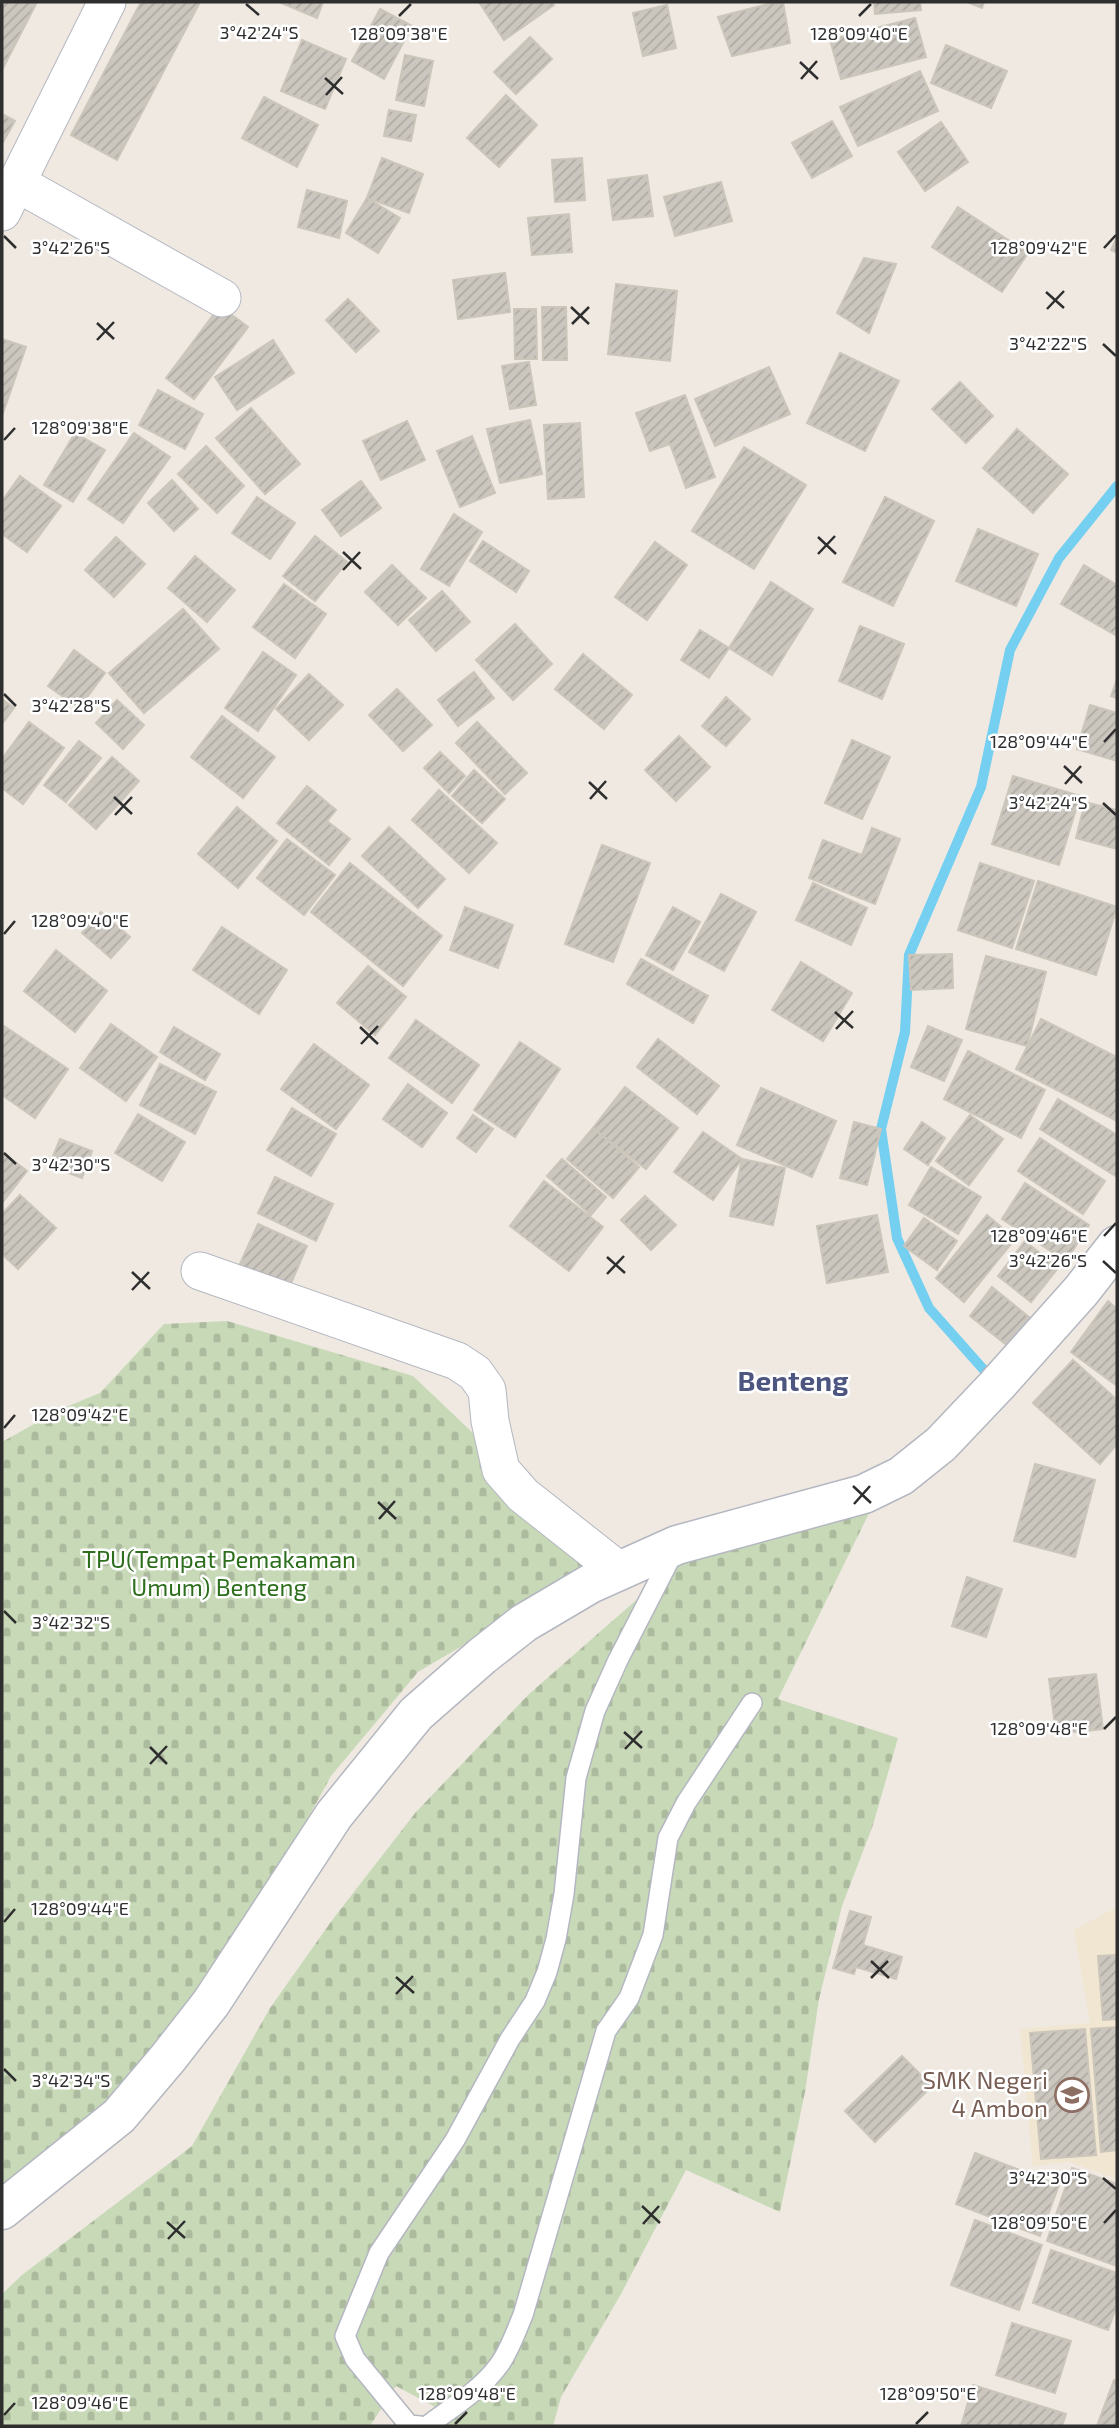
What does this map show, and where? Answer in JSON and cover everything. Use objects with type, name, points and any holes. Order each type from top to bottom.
[{"type":"street","points":[[107,2],[10,197],[222,298]]},
{"type":"street","points":[[2,2210],[119,2116],[211,2003],[334,1815],[416,1714],[482,1656],[524,1623],[618,1570],[677,1545],[864,1494],[901,1476],[941,1444],[997,1385],[1081,1291],[1117,1245]]},
{"type":"street","points":[[200,1271],[457,1361],[475,1373],[487,1390],[489,1421],[501,1470],[533,1504],[618,1570]]},
{"type":"lane","points":[[420,2426],[409,2425],[401,2416],[355,2359],[345,2336],[379,2253],[455,2140],[510,2039],[535,2001],[556,1939],[564,1894],[576,1778],[595,1711],[677,1545]]},
{"type":"lane","points":[[427,2426],[472,2392],[498,2367],[507,2353],[523,2315],[606,2031],[629,1998],[653,1935],[668,1838],[686,1803],[752,1703]]},
{"type":"shaded area","name":"SMK Negeri 4 Ambon","points":[[1117,1907],[1117,2179],[1070,2162],[1033,2166],[1020,2029],[1090,2023],[1074,1930]]},
{"type":"green space","name":"TPU(Tempat Pemakaman Umum) Benteng","points":[[227,1321],[413,1376],[534,1491],[604,1547],[543,1598],[418,1672],[331,1776],[217,1985],[98,2112],[2,2184],[2,1442],[61,1409],[100,1393],[164,1324]]},
{"type":"green space","points":[[874,1503],[778,1699],[898,1738],[873,1825],[842,1906],[819,1999],[805,2092],[780,2212],[686,2170],[621,2294],[561,2397],[553,2426],[446,2426],[437,2408],[396,2386],[370,2426],[2,2426],[2,2294],[22,2275],[192,2146],[270,2008],[333,1919],[416,1812],[528,1695],[683,1559]]},
{"type":"building","points":[[2,2],[37,2],[2,70]]},
{"type":"building","points":[[141,2],[200,2],[117,160],[71,135]]},
{"type":"building","points":[[279,2],[323,2],[317,18]]},
{"type":"building","points":[[479,2],[552,2],[554,5],[504,40]]},
{"type":"building","points":[[783,2],[790,43],[732,56],[718,17]]},
{"type":"building","points":[[874,2],[920,2],[921,10],[875,14]]},
{"type":"building","points":[[967,2],[984,2],[982,8]]},
{"type":"building","points":[[667,5],[676,48],[643,56],[633,13]]},
{"type":"building","points":[[380,9],[412,26],[384,79],[352,61]]},
{"type":"building","points":[[915,18],[926,57],[841,79],[830,40]]},
{"type":"building","points":[[530,37],[552,59],[516,94],[494,72]]},
{"type":"building","points":[[302,40],[346,59],[325,109],[281,91]]},
{"type":"building","points":[[946,45],[1007,71],[991,108],[931,83]]},
{"type":"building","points":[[405,55],[433,61],[424,106],[396,100]]},
{"type":"building","points":[[920,71],[938,111],[858,146],[840,107]]},
{"type":"building","points":[[506,95],[537,125],[499,167],[467,138]]},
{"type":"building","points":[[264,97],[318,125],[297,167],[242,138]]},
{"type":"building","points":[[389,110],[416,115],[411,141],[384,136]]},
{"type":"building","points":[[2,114],[15,121],[2,144]]},
{"type":"building","points":[[832,121],[852,156],[812,178],[792,143]]},
{"type":"building","points":[[941,122],[968,162],[925,191],[898,152]]},
{"type":"building","points":[[382,158],[423,174],[409,213],[367,198]]},
{"type":"building","points":[[582,158],[585,200],[555,202],[552,160]]},
{"type":"building","points":[[647,175],[653,216],[613,220],[608,180]]},
{"type":"building","points":[[721,182],[732,221],[675,236],[664,197]]},
{"type":"building","points":[[307,190],[347,201],[339,238],[298,227]]},
{"type":"building","points":[[367,198],[400,218],[378,253],[346,233]]},
{"type":"building","points":[[958,207],[1028,253],[1002,292],[932,247]]},
{"type":"building","points":[[569,214],[572,252],[532,255],[528,218]]},
{"type":"building","points":[[1117,237],[1117,253],[1111,250]]},
{"type":"building","points":[[864,258],[896,264],[869,333],[837,313]]},
{"type":"building","points":[[505,273],[510,312],[458,319],[453,280]]},
{"type":"building","points":[[616,284],[677,291],[670,361],[608,354]]},
{"type":"building","points":[[348,299],[379,331],[356,352],[326,320]]},
{"type":"building","points":[[220,306],[248,327],[194,399],[166,378]]},
{"type":"building","points":[[542,307],[566,307],[567,360],[543,360]]},
{"type":"building","points":[[514,309],[536,309],[537,359],[515,359]]},
{"type":"building","points":[[2,339],[26,347],[2,416]]},
{"type":"building","points":[[273,340],[294,373],[237,410],[215,377]]},
{"type":"building","points":[[840,353],[899,381],[865,451],[807,423]]},
{"type":"building","points":[[529,362],[536,405],[510,409],[502,366]]},
{"type":"building","points":[[769,367],[790,414],[715,446],[695,399]]},
{"type":"building","points":[[960,382],[993,416],[966,443],[932,409]]},
{"type":"building","points":[[158,390],[203,414],[185,449],[139,425]]},
{"type":"building","points":[[685,395],[715,477],[686,488],[670,444],[650,451],[636,413]]},
{"type":"building","points":[[251,408],[300,464],[265,494],[216,438]]},
{"type":"building","points":[[530,420],[542,474],[500,483],[487,429]]},
{"type":"building","points":[[407,421],[425,460],[381,480],[363,441]]},
{"type":"building","points":[[580,423],[584,497],[548,499],[544,425]]},
{"type":"building","points":[[1017,429],[1068,474],[1033,513],[983,468]]},
{"type":"building","points":[[75,433],[105,450],[73,502],[44,485]]},
{"type":"building","points":[[134,433],[170,457],[123,523],[88,499]]},
{"type":"building","points":[[472,436],[495,493],[460,507],[437,451]]},
{"type":"building","points":[[206,446],[244,486],[217,513],[178,474]]},
{"type":"building","points":[[744,447],[806,485],[754,569],[692,531]]},
{"type":"building","points":[[20,476],[61,506],[27,552],[2,534],[2,501]]},
{"type":"building","points":[[172,480],[198,509],[174,531],[148,503]]},
{"type":"building","points":[[361,481],[381,508],[341,536],[322,510]]},
{"type":"building","points":[[257,497],[295,523],[270,559],[232,533]]},
{"type":"building","points":[[885,497],[934,521],[893,606],[843,582]]},
{"type":"building","points":[[454,514],[482,532],[449,586],[421,569]]},
{"type":"building","points":[[978,529],[1038,554],[1016,606],[956,581]]},
{"type":"building","points":[[315,536],[347,562],[315,601],[283,576]]},
{"type":"building","points":[[116,537],[145,564],[114,597],[85,570]]},
{"type":"building","points":[[483,541],[529,571],[516,592],[470,561]]},
{"type":"building","points":[[655,542],[687,565],[647,620],[615,597]]},
{"type":"building","points":[[195,556],[235,590],[207,622],[168,588]]},
{"type":"building","points":[[392,565],[426,598],[398,625],[365,592]]},
{"type":"building","points":[[1084,565],[1117,585],[1117,636],[1061,604]]},
{"type":"building","points":[[771,582],[813,609],[772,675],[729,648]]},
{"type":"building","points":[[284,584],[326,614],[295,658],[253,627]]},
{"type":"building","points":[[442,591],[470,622],[436,651],[409,620]]},
{"type":"building","points":[[183,609],[219,649],[144,713],[109,673]]},
{"type":"building","points":[[515,624],[552,664],[513,700],[476,660]]},
{"type":"building","points":[[860,626],[904,644],[882,699],[839,681]]},
{"type":"building","points":[[700,630],[729,648],[709,678],[681,660]]},
{"type":"building","points":[[74,650],[105,673],[79,708],[48,686]]},
{"type":"building","points":[[263,652],[296,675],[258,731],[225,708]]},
{"type":"building","points":[[583,654],[632,695],[604,729],[555,689]]},
{"type":"building","points":[[474,672],[494,698],[458,726],[438,700]]},
{"type":"building","points":[[309,674],[343,705],[309,740],[276,709]]},
{"type":"building","points":[[1117,679],[1117,698],[1111,696]]},
{"type":"building","points":[[397,689],[432,725],[403,751],[369,715]]},
{"type":"building","points":[[726,697],[750,719],[726,746],[702,726]]},
{"type":"building","points":[[2,699],[14,708],[2,724]]},
{"type":"building","points":[[117,700],[144,725],[123,749],[96,723]]},
{"type":"building","points":[[1090,705],[1117,713],[1117,761],[1077,749]]},
{"type":"building","points":[[222,716],[275,757],[243,798],[191,757]]},
{"type":"building","points":[[29,722],[64,748],[23,804],[2,788],[2,759]]},
{"type":"building","points":[[477,722],[527,773],[505,794],[456,743]]},
{"type":"building","points":[[679,736],[710,767],[676,801],[645,770]]},
{"type":"building","points":[[852,740],[890,757],[862,819],[825,803]]},
{"type":"building","points":[[79,741],[101,758],[66,802],[44,785]]},
{"type":"building","points":[[440,752],[465,776],[449,793],[424,768]]},
{"type":"building","points":[[112,757],[139,781],[96,829],[69,805]]},
{"type":"building","points":[[474,770],[505,799],[482,823],[452,796]]},
{"type":"building","points":[[1013,776],[1080,796],[1059,865],[992,844]]},
{"type":"building","points":[[307,786],[336,810],[327,821],[350,839],[329,865],[277,823]]},
{"type":"building","points":[[439,790],[497,843],[469,873],[412,820]]},
{"type":"building","points":[[1085,802],[1117,810],[1117,849],[1076,838]]},
{"type":"building","points":[[237,807],[277,841],[238,888],[198,854]]},
{"type":"building","points":[[389,827],[445,879],[418,908],[362,856]]},
{"type":"building","points":[[872,828],[900,839],[875,904],[809,878],[823,840],[862,855]]},
{"type":"building","points":[[287,839],[335,875],[304,915],[257,878]]},
{"type":"building","points":[[602,845],[650,863],[613,962],[565,944]]},
{"type":"building","points":[[350,863],[442,936],[403,986],[311,912]]},
{"type":"building","points":[[980,863],[1034,881],[1012,948],[958,930]]},
{"type":"building","points":[[1038,881],[1117,907],[1096,975],[1016,949]]},
{"type":"building","points":[[813,883],[867,908],[851,945],[796,920]]},
{"type":"building","points":[[721,894],[756,912],[724,971],[689,952]]},
{"type":"building","points":[[465,907],[513,925],[498,968],[450,950]]},
{"type":"building","points":[[673,907],[700,922],[673,970],[646,955]]},
{"type":"building","points":[[101,912],[130,937],[111,958],[82,933]]},
{"type":"building","points":[[222,927],[287,970],[259,1014],[193,970]]},
{"type":"building","points":[[56,950],[107,991],[75,1032],[24,991]]},
{"type":"building","points":[[952,954],[953,988],[911,990],[909,955]]},
{"type":"building","points":[[986,956],[1046,972],[1027,1046],[966,1029]]},
{"type":"building","points":[[641,959],[708,996],[693,1023],[627,984]]},
{"type":"building","points":[[801,962],[852,993],[823,1041],[772,1010]]},
{"type":"building","points":[[368,966],[406,997],[375,1035],[337,1003]]},
{"type":"building","points":[[1041,1019],[1117,1057],[1117,1121],[1016,1069]]},
{"type":"building","points":[[416,1020],[479,1065],[452,1103],[389,1058]]},
{"type":"building","points":[[111,1024],[157,1057],[126,1101],[80,1068]]},
{"type":"building","points":[[4,1026],[68,1069],[35,1118],[2,1095]]},
{"type":"building","points":[[928,1026],[962,1040],[944,1081],[911,1067]]},
{"type":"building","points":[[174,1027],[220,1054],[205,1080],[160,1052]]},
{"type":"building","points":[[658,1039],[719,1086],[697,1114],[637,1067]]},
{"type":"building","points":[[520,1042],[560,1069],[515,1137],[474,1110]]},
{"type":"building","points":[[314,1044],[369,1085],[336,1129],[281,1089]]},
{"type":"building","points":[[968,1051],[1045,1090],[1021,1138],[944,1099]]},
{"type":"building","points":[[160,1064],[216,1092],[195,1134],[140,1105]]},
{"type":"building","points":[[408,1084],[447,1113],[422,1147],[383,1119]]},
{"type":"building","points":[[625,1087],[678,1128],[646,1169],[593,1128]]},
{"type":"building","points":[[761,1088],[836,1121],[812,1177],[737,1145]]},
{"type":"building","points":[[1058,1099],[1117,1135],[1117,1177],[1040,1129]]},
{"type":"building","points":[[292,1108],[336,1134],[311,1176],[267,1150]]},
{"type":"building","points":[[138,1114],[185,1142],[162,1181],[115,1153]]},
{"type":"building","points":[[473,1115],[493,1129],[476,1152],[457,1138]]},
{"type":"building","points":[[970,1115],[1003,1139],[969,1185],[936,1161]]},
{"type":"building","points":[[854,1122],[881,1129],[867,1185],[840,1178]]},
{"type":"building","points":[[922,1122],[945,1138],[928,1165],[904,1149]]},
{"type":"building","points":[[593,1128],[639,1167],[613,1198],[567,1159]]},
{"type":"building","points":[[703,1132],[742,1159],[713,1200],[674,1172]]},
{"type":"building","points":[[1040,1138],[1105,1181],[1083,1214],[1018,1171]]},
{"type":"building","points":[[60,1139],[92,1151],[82,1178],[49,1166]]},
{"type":"building","points":[[2,1152],[27,1171],[2,1203]]},
{"type":"building","points":[[562,1159],[606,1197],[591,1215],[547,1176]]},
{"type":"building","points":[[742,1159],[785,1168],[773,1225],[730,1216]]},
{"type":"building","points":[[931,1167],[981,1197],[958,1234],[909,1205]]},
{"type":"building","points":[[275,1177],[333,1204],[316,1241],[258,1213]]},
{"type":"building","points":[[544,1181],[603,1227],[569,1271],[510,1226]]},
{"type":"building","points":[[1025,1183],[1089,1225],[1066,1261],[1002,1219]]},
{"type":"building","points":[[20,1195],[56,1228],[18,1269],[2,1254],[2,1214]]},
{"type":"building","points":[[645,1196],[676,1225],[651,1250],[621,1220]]},
{"type":"building","points":[[877,1215],[888,1272],[827,1283],[817,1226]]},
{"type":"building","points":[[987,1215],[1015,1239],[964,1302],[936,1278]]},
{"type":"building","points":[[924,1218],[957,1241],[937,1270],[904,1246]]},
{"type":"building","points":[[258,1224],[307,1246],[289,1288],[239,1266]]},
{"type":"building","points":[[1025,1241],[1058,1268],[1031,1302],[998,1276]]},
{"type":"building","points":[[992,1287],[1035,1322],[1013,1350],[970,1316]]},
{"type":"building","points":[[1108,1301],[1117,1309],[1117,1386],[1071,1352]]},
{"type":"building","points":[[1073,1360],[1117,1400],[1117,1444],[1100,1464],[1033,1403]]},
{"type":"building","points":[[1035,1464],[1095,1480],[1075,1557],[1014,1541]]},
{"type":"building","points":[[967,1577],[1002,1589],[986,1637],[952,1626]]},
{"type":"building","points":[[1096,1674],[1103,1729],[1056,1734],[1049,1679]]},
{"type":"building","points":[[850,1911],[871,1917],[863,1945],[902,1957],[896,1979],[856,1967],[854,1974],[833,1968]]},
{"type":"building","points":[[1117,1955],[1117,2019],[1103,2020],[1098,1956]]},
{"type":"building","points":[[1117,2027],[1117,2150],[1101,2152],[1091,2029]]},
{"type":"building","points":[[1085,2029],[1096,2155],[1041,2159],[1030,2033]]},
{"type":"building","points":[[902,2056],[932,2086],[875,2142],[845,2111]]},
{"type":"building","points":[[975,2153],[1059,2185],[1040,2236],[956,2204]]},
{"type":"building","points":[[1072,2168],[1117,2184],[1117,2266],[1047,2241]]},
{"type":"building","points":[[975,2220],[1042,2245],[1019,2310],[951,2285]]},
{"type":"building","points":[[1051,2250],[1117,2273],[1117,2305],[1108,2330],[1033,2303]]},
{"type":"building","points":[[1012,2323],[1071,2341],[1055,2393],[996,2375]]},
{"type":"building","points":[[1114,2380],[1117,2381],[1117,2426],[1097,2426]]},
{"type":"building","points":[[973,2385],[1066,2414],[1062,2426],[961,2426]]},
{"type":"waterway","points":[[991,1378],[929,1308],[897,1238],[881,1129],[905,1032],[909,955],[981,787],[1010,650],[1059,558],[1117,486]]},
{"type":"place","name":"SMK Negeri 4 Ambon","points":[[1072,2095]]},
{"type":"district","name":"Benteng","points":[[793,1381]]}]
